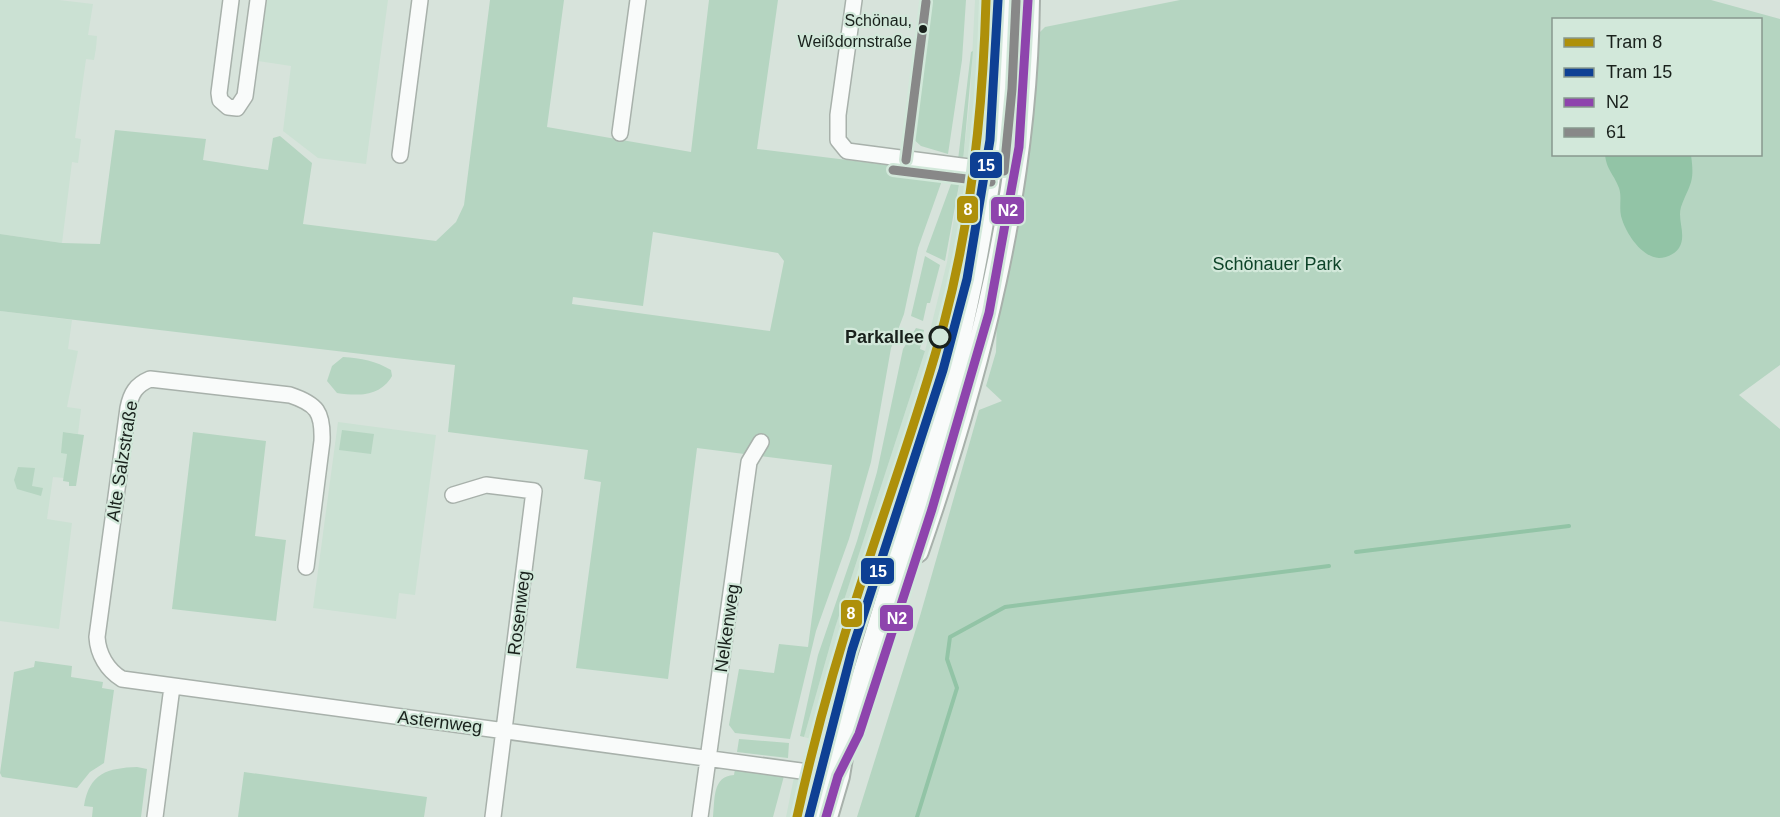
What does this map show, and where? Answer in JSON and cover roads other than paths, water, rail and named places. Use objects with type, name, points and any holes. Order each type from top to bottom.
[{"type":"main road","points":[[826,817],[838,776],[844,739],[914,513],[963,322],[992,170],[1000,88],[1004,0]]},
{"type":"main road","points":[[838,776],[859,734],[932,509],[979,354],[1000,263],[1023,112],[1028,0]]},
{"type":"main road","points":[[992,170],[1001,171],[1005,183],[997,237],[1000,263]]},
{"type":"street","points":[[231,0],[219,93],[220,100],[228,106],[237,108],[245,96],[258,0]]},
{"type":"street","points":[[400,155],[420,0]]},
{"type":"street","points":[[620,133],[638,0]]},
{"type":"street","points":[[854,0],[838,115],[838,140],[847,151],[992,170]]},
{"type":"street","name":"Alte Salzstraße","points":[[172,687],[122,679],[106,663],[97,643],[130,395],[139,384],[150,379],[290,395],[308,401],[317,410],[323,423],[322,441],[306,567]]},
{"type":"street","name":"Nelkenweg","points":[[700,817],[749,462],[761,442]]},
{"type":"street","name":"Rosenweg","points":[[453,495],[486,485],[534,491],[493,817]]},
{"type":"street","points":[[155,817],[172,687]]},
{"type":"street","name":"Asternweg","points":[[172,687],[838,776]]},
{"type":"waterway","points":[[1356,552],[1569,526]]},
{"type":"waterway","points":[[917,817],[957,688],[947,659],[950,637],[1005,607],[1329,566]]},
{"type":"tram line","name":"8","points":[[797,817],[817,731],[841,646],[925,390],[954,283],[969,203],[979,122],[986,0]]},
{"type":"tram line","name":"15","points":[[809,817],[852,650],[943,370],[967,279],[990,140],[998,0]]},
{"type":"place","name":"Schönau, Weißdornstraße","points":[[923,29]]},
{"type":"place","name":"Parkallee","points":[[940,337]]},
{"type":"park label","name":"Schönauer Park","points":[[1277,264]]}]
